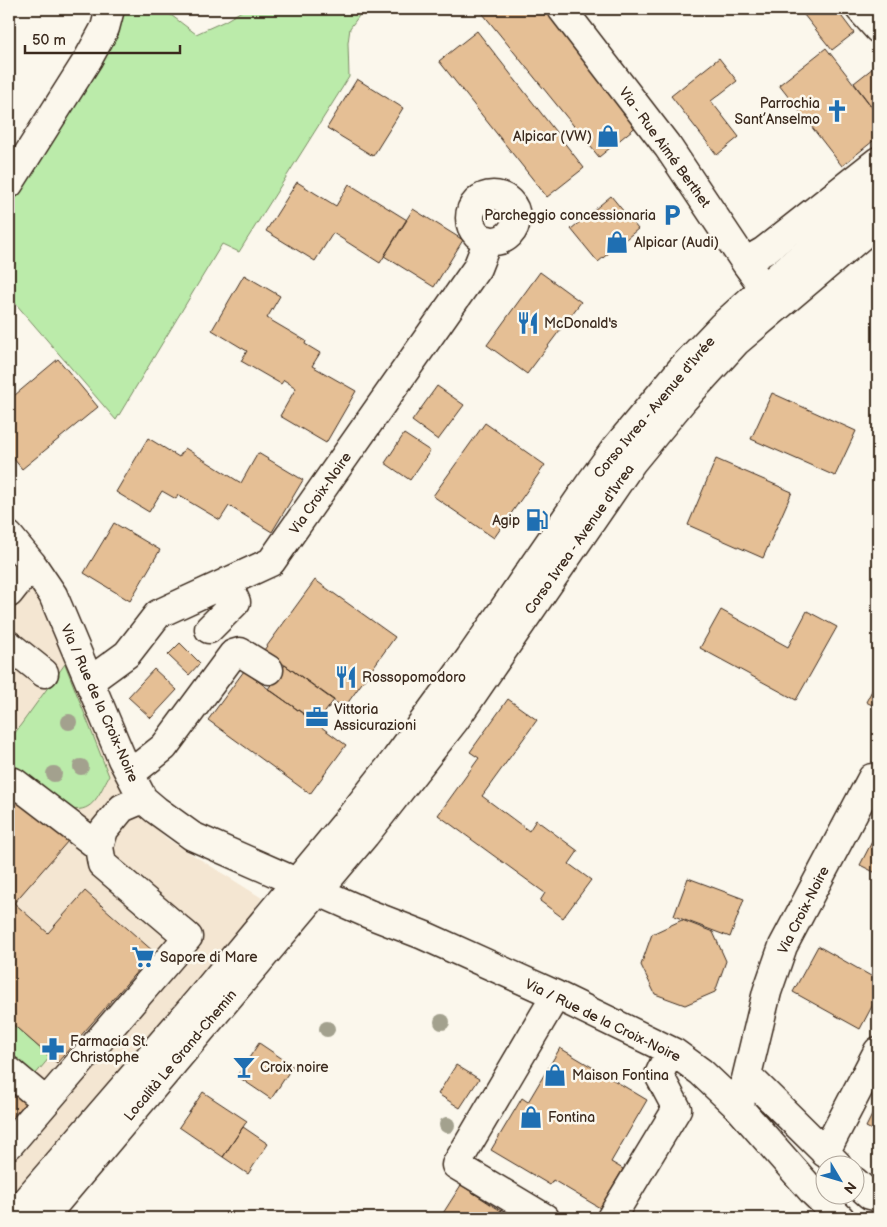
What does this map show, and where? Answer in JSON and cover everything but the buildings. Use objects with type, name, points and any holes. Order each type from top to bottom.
[{"type":"main road","name":"Via - Rue Aimé Berthet","points":[[562,9],[668,146],[764,288]]},
{"type":"main road","points":[[860,9],[878,30]]},
{"type":"main road","points":[[9,184],[88,58],[110,15]]},
{"type":"main road","points":[[745,262],[764,251],[878,161]]},
{"type":"main road","name":"Corso Ivrea - Avenue d'Ivrée","points":[[307,886],[344,826],[470,658],[615,449],[684,366],[722,326],[878,192]]},
{"type":"main road","name":"Corso Ivrea - Avenue d'Ivrea","points":[[307,886],[365,835],[455,720],[632,462],[683,400],[736,342],[878,222]]},
{"type":"main road","name":"Via Croix-Noire","points":[[90,681],[126,654],[158,614],[271,562],[472,276],[488,240]]},
{"type":"main road","name":"Via / Rue de la Croix-Noire","points":[[9,536],[32,564],[53,595],[122,759],[143,799],[172,823],[192,836],[423,935],[556,995],[670,1051],[701,1072],[739,1108],[814,1193],[840,1218]]},
{"type":"main road","points":[[9,592],[32,564]]},
{"type":"main road","points":[[209,629],[236,602],[227,582]]},
{"type":"main road","points":[[9,645],[44,673]]},
{"type":"main road","points":[[130,774],[164,747],[233,654],[240,652],[269,670]]},
{"type":"main road","name":"Via Croix-Noire","points":[[739,1108],[767,992],[783,946],[872,778]]},
{"type":"main road","points":[[9,789],[14,782],[100,847]]},
{"type":"main road","points":[[9,1145],[188,937],[102,864],[100,847],[104,830],[122,808],[143,799]]},
{"type":"main road","name":"Località Le Grand-Chemin","points":[[11,1218],[198,1001],[307,886]]},
{"type":"main road","name":"Località Le Grand-Chemin","points":[[43,1218],[307,886]]},
{"type":"main road","points":[[545,1218],[456,1165],[556,995]]},
{"type":"main road","points":[[612,1218],[677,1109],[659,1075],[670,1051]]},
{"type":"main road","points":[[833,1154],[878,1051]]},
{"type":"main road","points":[[9,1071],[46,1102]]},
{"type":"main road","points":[[747,1075],[826,1154]]},
{"type":"main road","points":[[864,1190],[870,1196],[878,1197]]},
{"type":"shaded area","points":[[9,553],[44,598],[123,794],[166,838],[262,898],[248,920],[9,1204]]},
{"type":"green space","points":[[126,9],[163,9],[196,34],[225,21],[245,9],[364,9],[350,28],[348,43],[349,77],[239,252],[222,244],[116,420],[9,296],[9,208],[53,128]]},
{"type":"green space","points":[[65,664],[109,776],[95,800],[85,808],[79,809],[71,809],[16,766],[9,775],[9,741]]},
{"type":"green space","points":[[9,1021],[50,1057],[34,1076],[9,1056]]},
{"type":"place","name":"Parrochia Sant’Anselmo","points":[[837,111]]},
{"type":"place","name":"Alpicar (VW)","points":[[608,136]]},
{"type":"place","name":"Parcheggio concessionaria","points":[[672,215]]},
{"type":"place","name":"Alpicar (Audi)","points":[[617,242]]},
{"type":"place","name":"McDonald's","points":[[528,323]]},
{"type":"place","name":"Agip","points":[[537,520]]},
{"type":"place","name":"Rossopomodoro","points":[[346,677]]},
{"type":"place","name":"Vittoria Assicurazioni","points":[[317,717]]},
{"type":"place","name":"Sapore di Mare","points":[[143,957]]},
{"type":"place","name":"Farmacia St. Christophe","points":[[53,1049]]},
{"type":"place","name":"Croix noire","points":[[244,1067]]},
{"type":"place","name":"Maison Fontina","points":[[555,1075]]},
{"type":"place","name":"Fontina","points":[[531,1117]]}]
